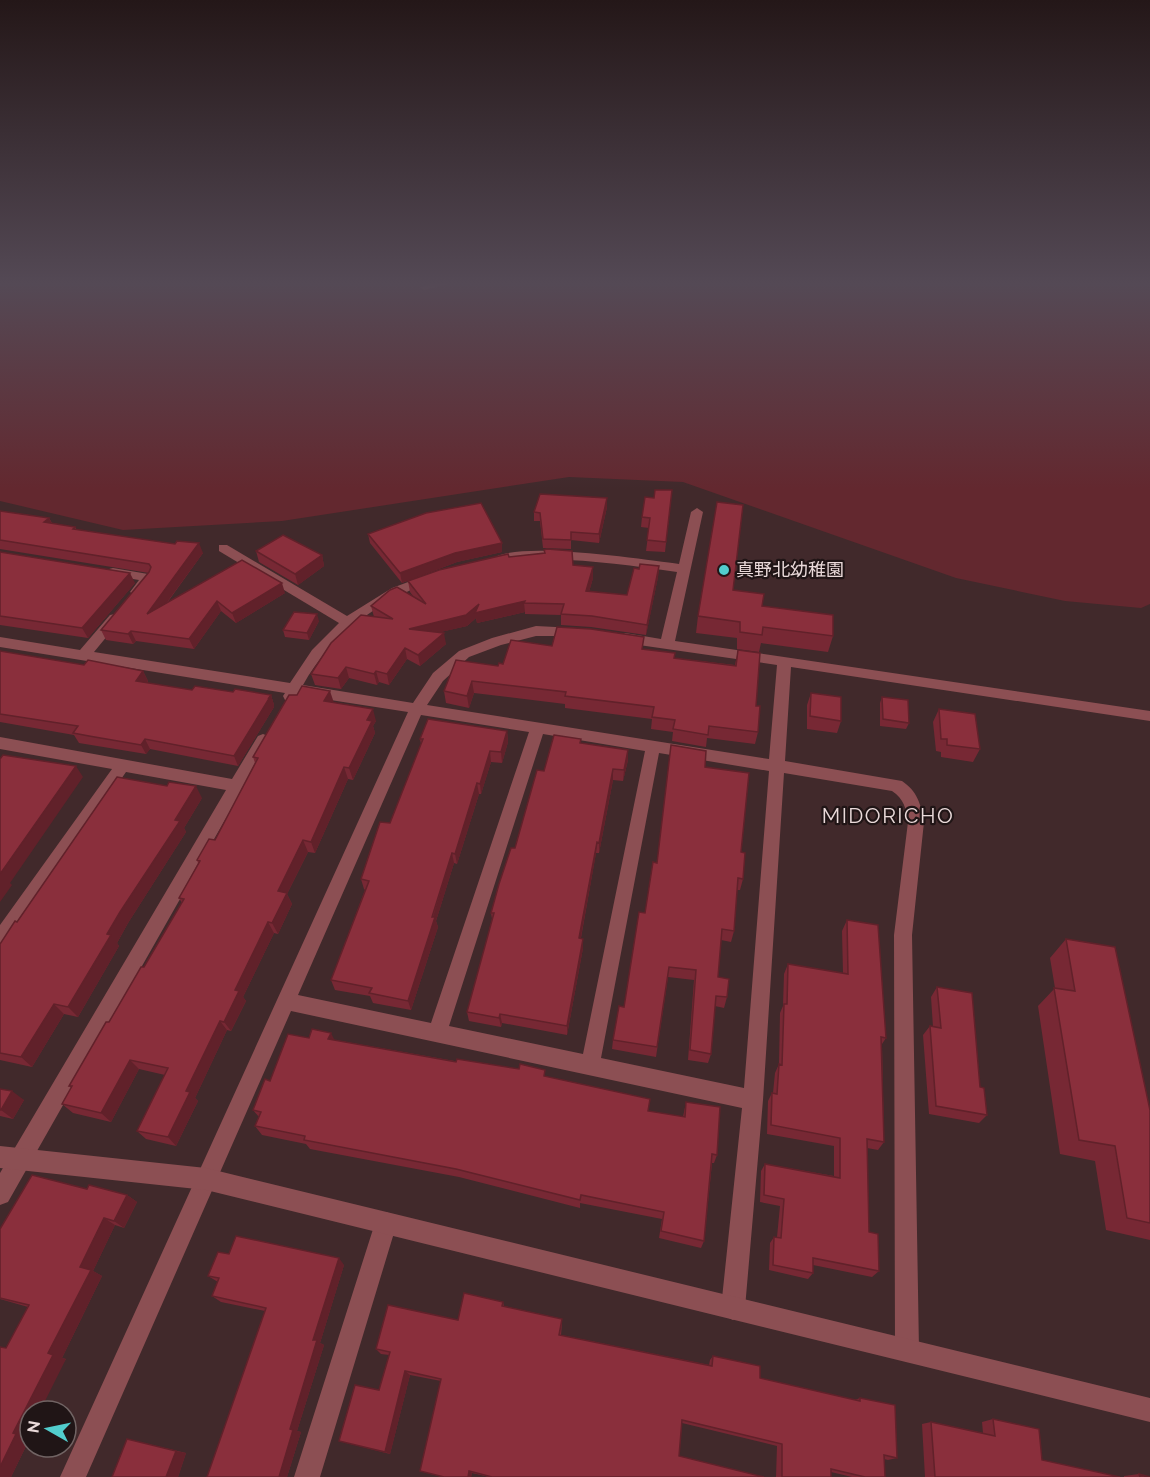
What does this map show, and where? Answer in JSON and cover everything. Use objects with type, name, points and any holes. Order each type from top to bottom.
[{"type":"street","points":[[667,644],[697,512]]},
{"type":"street","points":[[223,548],[347,622]]},
{"type":"street","points":[[484,563],[517,556],[575,555],[684,569]]},
{"type":"street","points":[[84,655],[148,578],[102,571]]},
{"type":"street","points":[[282,708],[316,654],[347,622],[410,585],[441,574]]},
{"type":"street","points":[[73,1477],[417,708],[438,677],[464,654],[497,640],[536,631],[591,634]]},
{"type":"street","points":[[613,636],[1150,716]]},
{"type":"street","points":[[0,642],[896,785],[908,792],[914,807],[914,840],[903,935],[907,1350]]},
{"type":"street","points":[[733,1308],[753,1100],[784,662]]},
{"type":"street","points":[[0,1194],[10,1158],[271,728]]},
{"type":"street","points":[[437,1034],[538,728]]},
{"type":"street","points":[[0,760],[6,744],[236,786]]},
{"type":"street","points":[[590,1066],[653,746]]},
{"type":"street","points":[[0,940],[123,765]]},
{"type":"street","points":[[286,1001],[753,1100]]},
{"type":"street","points":[[10,1158],[206,1179],[1150,1410]]},
{"type":"street","points":[[308,1477],[386,1223]]},
{"type":"shaded area","points":[[0,351],[1150,351],[1150,604],[1141,608],[1065,601],[956,578],[683,482],[569,477],[282,521],[123,530],[0,501]]},
{"type":"building","points":[[655,490],[672,490],[666,542],[647,540],[650,518],[642,517],[645,497],[654,498]]},
{"type":"building","points":[[540,494],[607,498],[599,534],[571,532],[571,540],[543,539],[540,513],[534,512]]},
{"type":"building","points":[[717,502],[743,505],[733,590],[764,594],[762,606],[833,615],[833,636],[763,627],[762,635],[740,632],[740,622],[698,616]]},
{"type":"building","points":[[481,503],[502,543],[455,553],[400,573],[368,534],[426,513]]},
{"type":"building","points":[[0,511],[49,518],[44,522],[75,527],[73,529],[175,544],[177,541],[199,543],[147,614],[242,560],[282,583],[232,613],[217,601],[189,639],[131,631],[128,634],[101,630],[149,572],[151,567],[149,564],[0,540]]},
{"type":"building","points":[[283,535],[322,555],[295,574],[256,551]]},
{"type":"building","points":[[544,550],[572,551],[573,565],[593,567],[586,591],[627,595],[634,568],[639,569],[640,564],[659,566],[647,625],[592,616],[561,614],[564,604],[524,603],[525,601],[475,613],[479,604],[466,615],[409,629],[444,633],[418,655],[405,648],[387,674],[376,671],[374,674],[346,667],[338,678],[311,674],[331,643],[361,615],[393,619],[371,606],[390,590],[397,587],[426,604],[408,581],[439,570],[508,554],[509,557],[545,553]]},
{"type":"building","points":[[0,552],[130,573],[82,628],[0,616]]},
{"type":"building","points":[[294,612],[317,614],[307,633],[283,630]]},
{"type":"building","points":[[557,627],[591,629],[644,637],[642,649],[675,653],[674,658],[736,666],[738,650],[760,653],[756,706],[760,706],[758,732],[709,726],[708,735],[673,729],[675,720],[652,717],[654,707],[565,696],[566,692],[472,681],[467,696],[444,691],[456,660],[498,666],[499,663],[503,664],[511,640],[552,646]]},
{"type":"building","points":[[0,651],[84,665],[88,660],[143,671],[136,681],[192,690],[195,686],[271,695],[234,756],[145,739],[141,745],[73,733],[78,726],[0,714]]},
{"type":"building","points":[[302,686],[330,691],[324,701],[373,709],[367,720],[372,721],[349,768],[344,767],[311,842],[303,840],[278,891],[287,893],[272,923],[268,922],[235,990],[239,991],[224,1022],[220,1021],[186,1091],[190,1092],[168,1137],[137,1131],[168,1068],[130,1060],[101,1113],[62,1104],[72,1086],[69,1086],[106,1022],[109,1022],[141,967],[144,967],[184,899],[179,898],[200,861],[197,860],[209,839],[215,840],[258,758],[253,757],[289,695],[297,695]]},
{"type":"building","points":[[811,693],[841,697],[841,721],[810,716]]},
{"type":"building","points":[[882,697],[908,700],[909,723],[883,719]]},
{"type":"building","points":[[939,709],[975,714],[980,749],[947,745],[947,739],[941,739]]},
{"type":"building","points":[[428,719],[507,731],[501,752],[490,751],[480,784],[477,783],[455,854],[452,853],[432,917],[435,917],[408,1001],[369,993],[372,988],[331,980],[369,881],[361,879],[380,822],[390,823],[423,739],[420,739]]},
{"type":"building","points":[[554,735],[581,739],[580,743],[628,750],[624,770],[613,769],[579,938],[583,939],[567,1026],[500,1014],[499,1018],[467,1012],[494,913],[491,913],[499,884],[511,848],[515,848],[537,770],[544,771]]},
{"type":"building","points":[[671,745],[706,751],[705,767],[749,773],[741,852],[745,853],[743,879],[738,878],[734,931],[722,929],[718,977],[729,979],[727,997],[716,996],[711,1054],[690,1050],[696,970],[669,967],[657,1047],[613,1040],[619,1006],[624,1007],[639,912],[645,913],[653,862],[657,863]]},
{"type":"building","points":[[3,755],[76,766],[0,874],[0,759]]},
{"type":"building","points":[[117,777],[167,786],[169,782],[196,786],[175,820],[180,821],[120,912],[107,934],[111,935],[68,1007],[54,1004],[21,1057],[0,1053],[0,944]]},
{"type":"building","points":[[847,920],[878,925],[886,1038],[881,1037],[884,1142],[867,1139],[869,1232],[878,1234],[879,1271],[813,1258],[813,1273],[773,1265],[774,1237],[781,1238],[784,1199],[764,1195],[765,1164],[840,1178],[840,1138],[771,1125],[772,1093],[777,1094],[779,1064],[782,1065],[788,964],[848,974]]},
{"type":"building","points":[[1066,939],[1115,947],[1150,1110],[1150,1223],[1127,1218],[1115,1146],[1079,1140],[1054,988],[1075,991]]},
{"type":"building","points":[[937,987],[972,993],[980,1087],[984,1088],[987,1115],[936,1106],[930,1026],[941,1028]]},
{"type":"building","points":[[312,1029],[331,1033],[328,1039],[456,1062],[457,1059],[519,1069],[520,1064],[545,1070],[544,1076],[650,1099],[648,1111],[685,1117],[686,1102],[720,1107],[717,1155],[712,1154],[704,1241],[661,1231],[664,1212],[581,1195],[580,1200],[456,1169],[304,1140],[305,1136],[255,1126],[261,1112],[253,1110],[265,1079],[270,1081],[288,1034],[309,1038]]},
{"type":"building","points":[[0,1089],[12,1091],[1,1110],[0,1110]]},
{"type":"building","points":[[32,1175],[87,1189],[89,1185],[127,1195],[114,1221],[104,1218],[80,1267],[91,1270],[48,1353],[53,1355],[30,1399],[18,1399],[18,1423],[13,1433],[16,1434],[0,1467],[0,1347],[6,1348],[29,1305],[0,1298],[0,1229]]},
{"type":"building","points":[[236,1236],[339,1258],[313,1340],[317,1340],[290,1429],[293,1430],[279,1477],[207,1477],[266,1308],[212,1296],[219,1278],[208,1276],[218,1252],[229,1254]]},
{"type":"building","points":[[464,1293],[503,1302],[502,1306],[562,1319],[559,1335],[712,1366],[713,1356],[760,1366],[760,1378],[860,1401],[860,1398],[895,1405],[897,1458],[884,1455],[885,1477],[865,1477],[831,1469],[831,1477],[782,1477],[782,1444],[682,1420],[679,1456],[764,1477],[492,1477],[469,1471],[468,1477],[444,1477],[420,1471],[441,1379],[405,1371],[385,1452],[339,1441],[355,1385],[379,1390],[390,1352],[376,1349],[388,1305],[458,1320]]},
{"type":"building","points":[[993,1419],[1039,1429],[1042,1460],[1120,1477],[935,1477],[931,1422],[995,1436]]},
{"type":"building","points":[[127,1439],[176,1451],[166,1477],[112,1477]]},
{"type":"place","name":"真野北幼稚園","points":[[724,570]]},
{"type":"district","name":"MIDORICHO","points":[[888,816]]}]
